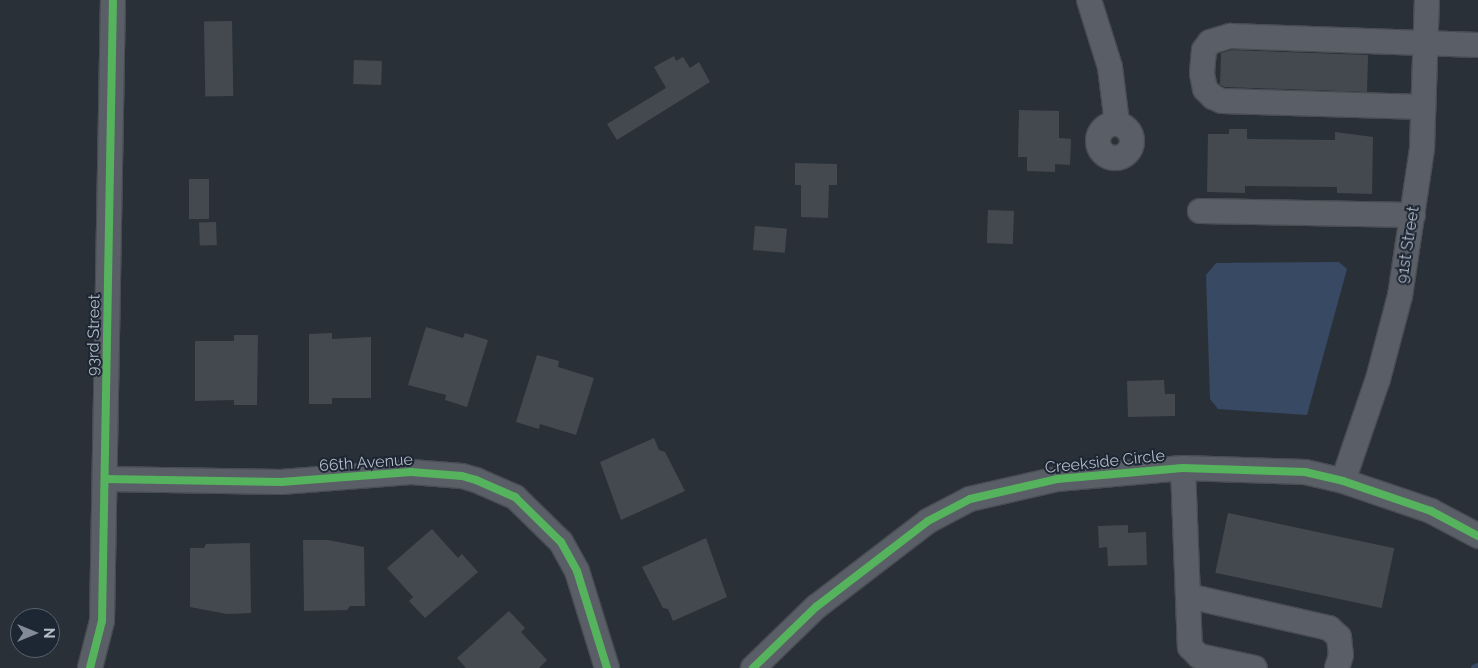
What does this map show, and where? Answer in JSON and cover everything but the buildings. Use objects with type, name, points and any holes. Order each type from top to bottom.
[{"type":"street","name":"93rd Street","points":[[90,668],[102,621],[113,0]]},
{"type":"street","points":[[1089,0],[1110,67],[1117,123]]},
{"type":"street","name":"91st Street","points":[[1343,481],[1378,379],[1400,296],[1422,148],[1427,0]]},
{"type":"street","points":[[1423,107],[1222,101],[1212,97],[1205,89],[1202,73],[1204,50],[1210,42],[1230,36],[1478,45]]},
{"type":"street","points":[[1200,211],[1413,214]]},
{"type":"street","points":[[1183,468],[1190,647],[1199,656],[1255,668]]},
{"type":"street","name":"Creekside Circle","points":[[753,668],[816,607],[928,520],[970,499],[1057,479],[1183,468],[1304,472],[1343,481],[1431,511],[1478,536]]},
{"type":"street","name":"66th Avenue","points":[[105,479],[281,482],[411,472],[462,476],[476,480],[516,497],[562,542],[577,571],[606,668]]},
{"type":"street","points":[[1188,596],[1329,628],[1339,637],[1341,655],[1338,668]]},
{"type":"water","points":[[1339,262],[1347,269],[1307,415],[1218,409],[1210,399],[1206,275],[1216,263]]},
{"type":"waterway","points":[[1474,668],[1478,666]]},
{"type":"cycle path","points":[[90,668],[102,621],[113,0]]},
{"type":"cycle path","points":[[753,668],[816,607],[928,521],[970,499],[1057,479],[1183,468],[1305,472],[1343,481],[1431,511],[1478,536]]},
{"type":"cycle path","points":[[105,479],[281,482],[411,472],[462,476],[476,480],[515,497],[561,542],[577,571],[607,668]]}]
